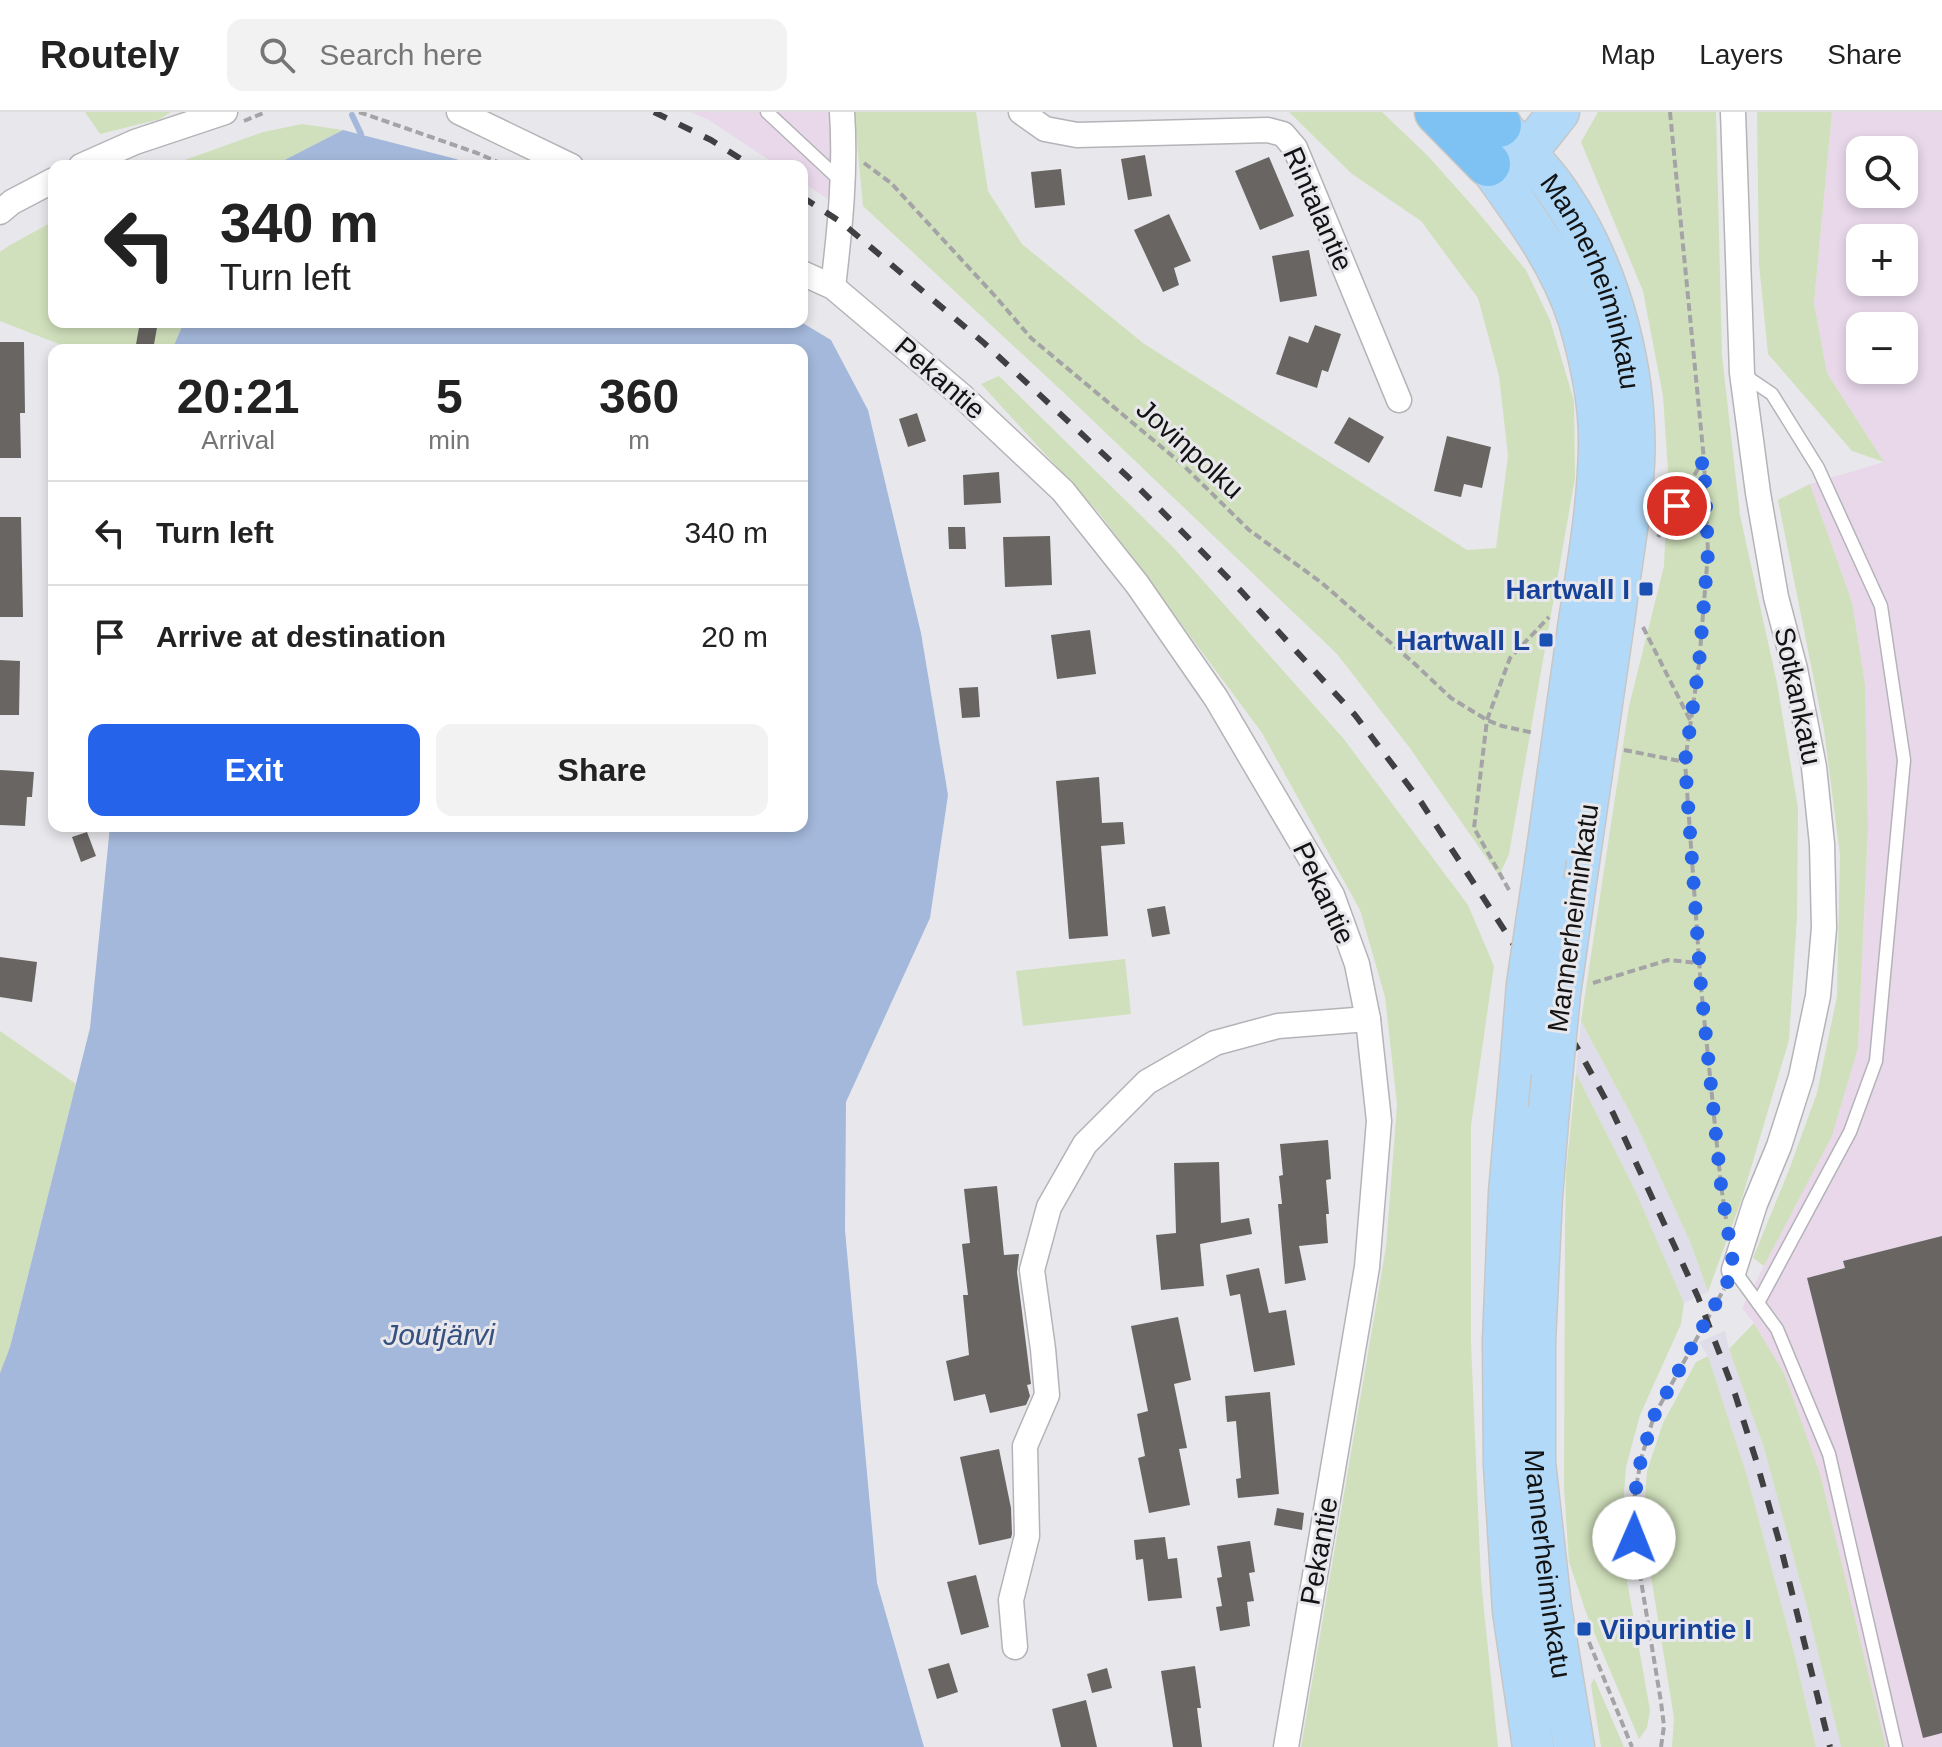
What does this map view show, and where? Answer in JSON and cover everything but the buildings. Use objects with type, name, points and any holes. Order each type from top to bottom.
[{"type":"highway","points":[[1437,112],[1501,133]]},
{"type":"main road","points":[[1501,133],[1559,112]]},
{"type":"main road","name":"Mannerheiminkatu","points":[[1501,133],[1537,232],[1578,318],[1597,404],[1599,447],[1594,508],[1527,984],[1509,1193],[1503,1341],[1504,1465],[1513,1611],[1533,1747]]},
{"type":"main road","name":"Mannerheiminkatu","points":[[1501,133],[1544,174],[1581,230],[1613,309],[1630,378],[1633,417],[1634,464],[1626,533],[1560,994],[1542,1196],[1535,1341],[1535,1462],[1551,1607],[1574,1747]]},
{"type":"street","points":[[94,160],[135,142],[225,112]]},
{"type":"street","points":[[459,112],[559,160]]},
{"type":"street","points":[[833,287],[844,183],[842,112]]},
{"type":"street","name":"Rintalantie","points":[[1021,112],[1045,129],[1077,135],[1268,130],[1283,134],[1295,148],[1399,400]]},
{"type":"street","name":"Sotkankatu","points":[[1733,112],[1742,373],[1776,597],[1795,669],[1814,767],[1822,844],[1824,928],[1818,996],[1801,1077],[1734,1270]]},
{"type":"street","points":[[4,200],[48,182]]},
{"type":"street","name":"Pekantie","points":[[808,276],[833,287],[962,396],[1063,491],[1137,584],[1216,698],[1332,895],[1357,964],[1368,1019],[1379,1121],[1367,1267],[1286,1747]]},
{"type":"street","points":[[1015,1647],[1011,1600],[1027,1536],[1025,1446],[1047,1395],[1032,1270],[1049,1207],[1056,1194],[1085,1144],[1147,1082],[1215,1043],[1278,1026],[1368,1019]]},
{"type":"lane","points":[[767,112],[844,183]]},
{"type":"lane","points":[[1742,373],[1772,394],[1818,468],[1881,606],[1904,760],[1876,1061],[1850,1132],[1758,1303]]},
{"type":"lane","points":[[1734,1270],[1777,1329],[1829,1454],[1896,1747]]},
{"type":"path","points":[[359,112],[493,160]]},
{"type":"path","points":[[1661,1747],[1664,1726],[1661,1702],[1634,1538],[1638,1473],[1654,1416],[1734,1270],[1721,1185],[1699,963],[1685,762],[1699,664],[1708,553],[1704,460],[1670,112]]},
{"type":"path","name":"Jovinpolku","points":[[845,152],[891,183],[1031,338],[1182,464],[1249,530],[1322,583],[1451,698],[1487,720],[1538,734]]},
{"type":"path","points":[[1657,539],[1704,460]]},
{"type":"path","points":[[1510,892],[1474,828],[1487,720],[1510,658],[1551,615]]},
{"type":"path","points":[[1642,624],[1691,722]]},
{"type":"path","points":[[1617,749],[1685,762]]},
{"type":"path","points":[[1587,985],[1668,960],[1699,963]]},
{"type":"path","points":[[1589,1641],[1632,1747]]},
{"type":"shaded area","points":[[690,112],[834,112],[831,201],[808,186],[808,160],[769,160],[709,120]]},
{"type":"shaded area","points":[[1832,112],[1942,112],[1942,1747],[1886,1747],[1821,1477],[1785,1375],[1742,1308],[1832,1136],[1858,1048],[1868,838],[1865,684],[1852,602],[1810,484],[1884,462],[1827,373],[1814,303]]},
{"type":"shaded area","points":[[1581,1021],[1637,1126],[1691,1244],[1708,1292],[1684,1303],[1635,1190],[1576,1073]]},
{"type":"shaded area","points":[[1725,1331],[1764,1448],[1841,1747],[1816,1747],[1748,1479],[1708,1356],[1699,1342]]},
{"type":"green space","points":[[85,112],[171,112],[160,119],[100,134]]},
{"type":"green space","points":[[854,112],[976,112],[988,191],[1022,244],[1143,343],[1467,550],[1496,548],[1508,456],[1499,376],[1478,298],[1421,221],[1352,174],[1289,112],[1382,112],[1428,156],[1477,211],[1526,270],[1550,320],[1574,401],[1575,478],[1509,854],[1499,876],[1409,747],[1337,654],[863,206]]},
{"type":"green space","points":[[1598,112],[1716,112],[1722,355],[1740,515],[1777,683],[1798,808],[1797,918],[1789,1040],[1742,1198],[1708,1292],[1691,1244],[1637,1126],[1581,1021],[1629,706],[1664,566],[1668,471],[1663,396],[1643,291],[1581,142]]},
{"type":"green space","points":[[1757,112],[1832,112],[1814,303],[1827,373],[1884,462],[1852,451],[1768,354],[1759,264]]},
{"type":"green space","points":[[302,124],[343,130],[285,160],[185,160],[263,132]]},
{"type":"green space","points":[[48,224],[48,328],[181,328],[175,344],[59,344],[0,321],[0,252]]},
{"type":"green space","points":[[999,376],[1173,547],[1343,738],[1468,905],[1494,966],[1471,1126],[1471,1343],[1481,1580],[1498,1747],[1301,1747],[1386,1247],[1397,1105],[1385,997],[1360,910],[1262,733],[1099,513],[981,384]]},
{"type":"green space","points":[[1810,484],[1852,602],[1865,684],[1868,830],[1858,1048],[1832,1136],[1764,1266],[1753,1258],[1817,1093],[1837,996],[1840,855],[1824,730],[1778,500]]},
{"type":"green space","points":[[1125,959],[1131,1014],[1023,1026],[1016,971]]},
{"type":"green space","points":[[0,1031],[76,1084],[10,1347],[0,1373]]},
{"type":"green space","points":[[1576,1073],[1635,1190],[1684,1303],[1681,1324],[1640,1415],[1626,1467],[1622,1520],[1624,1564],[1650,1710],[1647,1728],[1639,1739],[1588,1618],[1569,1562],[1564,1488],[1565,1225],[1566,1172]]},
{"type":"green space","points":[[1754,1323],[1785,1375],[1821,1477],[1886,1747],[1841,1747],[1764,1448],[1729,1349]]},
{"type":"green space","points":[[1708,1356],[1748,1479],[1816,1747],[1672,1747],[1674,1718],[1643,1527],[1647,1471],[1663,1423],[1696,1362]]},
{"type":"green space","points":[[1594,1678],[1624,1747],[1601,1747],[1591,1685]]},
{"type":"water","points":[[343,130],[458,160],[285,160]]},
{"type":"water","name":"Joutjärvi","points":[[808,326],[831,340],[868,410],[921,633],[948,795],[930,918],[846,1102],[845,1230],[877,1583],[924,1747],[0,1747],[0,1373],[10,1347],[90,1028],[109,832],[808,832],[808,344],[175,344],[181,328]]},
{"type":"waterway","points":[[352,115],[361,134]]},
{"type":"railway","points":[[654,112],[711,140],[743,160]]},
{"type":"railway","points":[[808,201],[841,222],[984,343],[1128,477],[1242,592],[1355,715],[1421,802],[1578,1049],[1613,1113],[1698,1297],[1756,1460],[1830,1747]]},
{"type":"place","name":"Hartwall I","points":[[1646,589]]},
{"type":"place","name":"Hartwall L","points":[[1546,640]]},
{"type":"place","name":"Viipurintie I","points":[[1584,1629]]},
{"type":"route","points":[[1634,1538],[1634,1500],[1641,1459],[1654,1416],[1734,1270],[1721,1185],[1701,987],[1685,762],[1699,664],[1708,553],[1704,460],[1677,506]]}]
